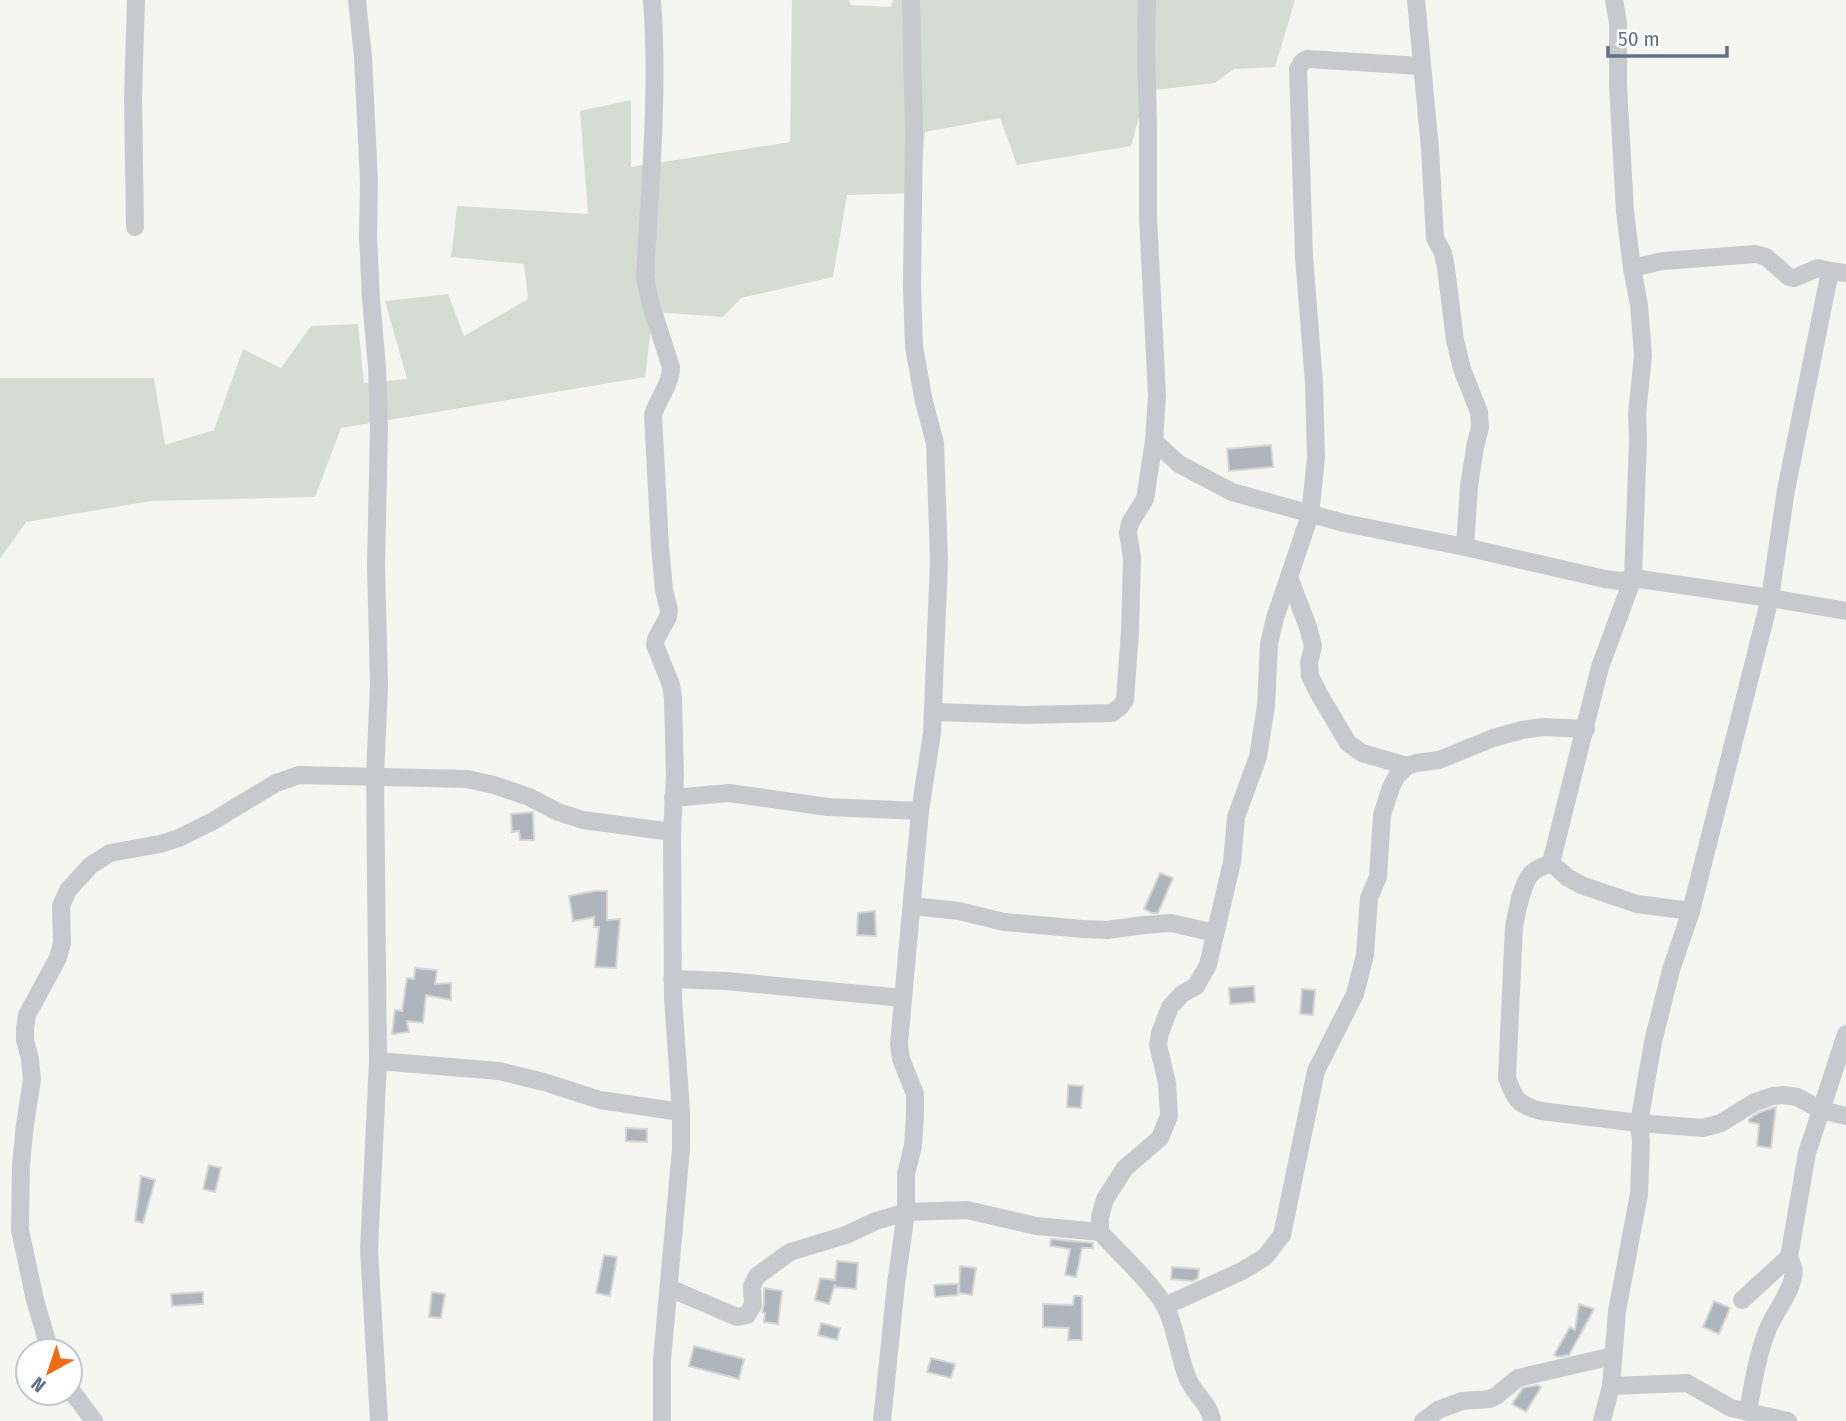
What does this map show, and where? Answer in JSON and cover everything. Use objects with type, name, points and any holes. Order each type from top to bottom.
[{"type":"street","points":[[135,227],[133,96],[136,0]]},
{"type":"street","points":[[357,0],[369,182],[369,249],[378,403],[376,566],[379,685],[375,776],[378,1061],[369,1250],[379,1421]]},
{"type":"street","points":[[652,0],[654,114],[645,276],[650,302],[671,367],[666,390],[653,415],[660,546],[664,590],[669,610],[655,645],[671,685],[673,698],[675,776],[672,832],[672,979],[681,1112],[681,1149],[662,1360],[662,1421]]},
{"type":"street","points":[[882,1421],[906,1212],[906,1174],[913,1146],[915,1094],[901,1059],[899,1044],[920,811],[934,712],[939,560],[934,443],[924,402],[914,335],[911,0]]},
{"type":"street","points":[[934,712],[1026,715],[1112,713],[1125,700],[1132,558],[1128,533],[1130,523],[1145,499],[1154,441],[1157,395],[1148,217],[1147,0]]},
{"type":"street","points":[[1416,0],[1435,238],[1443,253],[1453,330],[1462,369],[1480,420],[1469,486],[1465,547]]},
{"type":"street","points":[[1551,863],[1600,667],[1633,578],[1637,414],[1643,355],[1639,305],[1625,212],[1618,85],[1618,23],[1614,0]]},
{"type":"street","points":[[1100,1232],[1100,1217],[1105,1199],[1125,1168],[1160,1138],[1169,1116],[1167,1083],[1158,1045],[1160,1033],[1170,1007],[1182,994],[1196,986],[1208,965],[1232,862],[1236,817],[1258,757],[1266,706],[1269,644],[1275,618],[1310,515],[1316,458],[1314,383],[1304,256],[1298,69],[1307,59],[1421,66]]},
{"type":"street","points":[[1602,1421],[1611,1386],[1617,1311],[1639,1194],[1639,1123],[1659,1018],[1691,911],[1770,598],[1786,490],[1838,272],[1818,268],[1794,278],[1789,277],[1766,257],[1756,254],[1663,261],[1632,268]]},
{"type":"street","points":[[1154,441],[1179,464],[1232,492],[1310,515],[1594,577],[1621,581],[1633,578],[1846,611]]},
{"type":"street","points":[[1148,479],[1179,464]]},
{"type":"street","points":[[1289,576],[1313,646],[1309,663],[1310,676],[1348,743],[1362,752],[1407,766]]},
{"type":"street","points":[[1165,1306],[1242,1271],[1265,1257],[1282,1235],[1316,1072],[1355,993],[1365,956],[1369,898],[1378,877],[1382,815],[1397,776],[1407,766],[1416,762],[1439,760],[1493,738],[1522,730],[1543,727],[1586,729]]},
{"type":"street","points":[[46,1337],[20,1230],[20,1164],[32,1080],[25,1028],[27,1016],[58,958],[62,943],[61,906],[68,890],[91,864],[110,853],[160,845],[179,838],[276,783],[299,775],[467,779],[529,797],[558,812],[583,820],[672,832]]},
{"type":"street","points":[[673,798],[729,793],[828,807],[920,811]]},
{"type":"street","points":[[1551,863],[1581,886],[1637,904],[1691,911]]},
{"type":"street","points":[[1551,863],[1539,867],[1530,875],[1515,920],[1507,1078],[1513,1096],[1527,1107],[1541,1111],[1703,1128],[1721,1123],[1755,1102],[1784,1095],[1797,1097],[1822,1110],[1846,1116]]},
{"type":"street","points":[[912,906],[959,911],[1004,922],[1107,930],[1171,923],[1215,933]]},
{"type":"street","points":[[672,979],[726,981],[903,998]]},
{"type":"street","points":[[1748,1411],[1758,1358],[1768,1329],[1794,1275],[1789,1257],[1807,1153],[1846,1034]]},
{"type":"street","points":[[378,1061],[499,1071],[600,1100],[681,1112]]},
{"type":"street","points":[[669,1288],[737,1317],[747,1315],[753,1305],[752,1286],[757,1276],[790,1252],[846,1235],[876,1221],[906,1212],[967,1210],[1035,1226],[1100,1232],[1165,1306],[1188,1380],[1209,1409],[1212,1421]]},
{"type":"street","points":[[1742,1300],[1789,1257]]},
{"type":"street","points":[[1423,1421],[1438,1410],[1462,1401],[1490,1399],[1518,1378],[1613,1356]]},
{"type":"street","points":[[1611,1386],[1686,1383],[1726,1406],[1788,1421]]},
{"type":"shaded area","points":[[792,0],[849,0],[851,5],[891,7],[893,0],[1295,0],[1275,67],[1234,69],[1215,83],[1146,91],[1131,146],[1017,165],[1000,118],[925,132],[919,193],[847,195],[833,277],[741,298],[723,317],[653,312],[645,377],[341,428],[315,497],[151,501],[26,522],[0,559],[0,378],[154,378],[165,445],[214,430],[243,349],[281,368],[311,326],[358,324],[364,383],[407,379],[385,301],[448,294],[464,336],[528,299],[524,264],[451,257],[457,206],[588,214],[580,111],[631,100],[631,167],[790,142]]},
{"type":"building","points":[[1271,445],[1273,467],[1229,471],[1227,449]]},
{"type":"building","points":[[533,812],[534,840],[520,840],[519,831],[512,832],[511,814]]},
{"type":"building","points":[[1160,873],[1173,878],[1158,913],[1152,913],[1144,909]]},
{"type":"building","points":[[607,891],[607,920],[620,919],[616,968],[595,967],[599,927],[594,927],[594,917],[573,921],[569,896]]},
{"type":"building","points":[[875,911],[876,936],[857,935],[858,913]]},
{"type":"building","points":[[415,968],[437,970],[435,984],[451,983],[451,1000],[426,995],[423,1023],[407,1021],[409,1032],[392,1034],[395,1010],[402,1011],[407,978],[414,979]]},
{"type":"building","points":[[1254,986],[1255,1002],[1230,1004],[1229,988]]},
{"type":"building","points":[[1302,989],[1315,990],[1313,1015],[1300,1014]]},
{"type":"building","points":[[1068,1085],[1083,1086],[1081,1108],[1067,1107]]},
{"type":"building","points":[[1776,1107],[1771,1148],[1757,1146],[1759,1124],[1749,1122],[1749,1119]]},
{"type":"building","points":[[626,1128],[647,1129],[647,1142],[626,1141]]},
{"type":"building","points":[[209,1165],[221,1168],[215,1192],[203,1189]]},
{"type":"building","points":[[141,1176],[155,1180],[143,1223],[135,1221]]},
{"type":"building","points":[[1051,1239],[1093,1243],[1093,1248],[1082,1248],[1076,1277],[1065,1275],[1070,1249],[1050,1246]]},
{"type":"building","points":[[604,1255],[617,1257],[610,1296],[596,1293]]},
{"type":"building","points":[[837,1261],[858,1263],[856,1289],[835,1287],[835,1284],[829,1304],[815,1300],[820,1278],[835,1280]]},
{"type":"building","points":[[960,1266],[976,1268],[972,1295],[959,1293]]},
{"type":"building","points":[[1172,1267],[1199,1269],[1198,1278],[1193,1281],[1171,1279]]},
{"type":"building","points":[[958,1284],[958,1295],[935,1297],[934,1285]]},
{"type":"building","points":[[764,1288],[782,1291],[778,1324],[764,1322]]},
{"type":"building","points":[[203,1292],[203,1304],[172,1306],[171,1294]]},
{"type":"building","points":[[432,1292],[445,1294],[441,1318],[429,1317]]},
{"type":"building","points":[[1074,1296],[1082,1296],[1082,1340],[1068,1340],[1069,1328],[1043,1327],[1043,1304],[1073,1305]]},
{"type":"building","points":[[1714,1301],[1730,1308],[1719,1334],[1703,1327]]},
{"type":"building","points":[[1579,1304],[1594,1309],[1569,1355],[1558,1357],[1554,1355],[1570,1327],[1575,1330]]},
{"type":"building","points":[[821,1323],[840,1328],[837,1340],[818,1335]]},
{"type":"building","points":[[694,1346],[744,1359],[739,1379],[689,1366]]},
{"type":"building","points":[[931,1358],[955,1364],[951,1378],[927,1372]]},
{"type":"building","points":[[1538,1385],[1541,1387],[1526,1412],[1512,1404],[1523,1388]]}]
